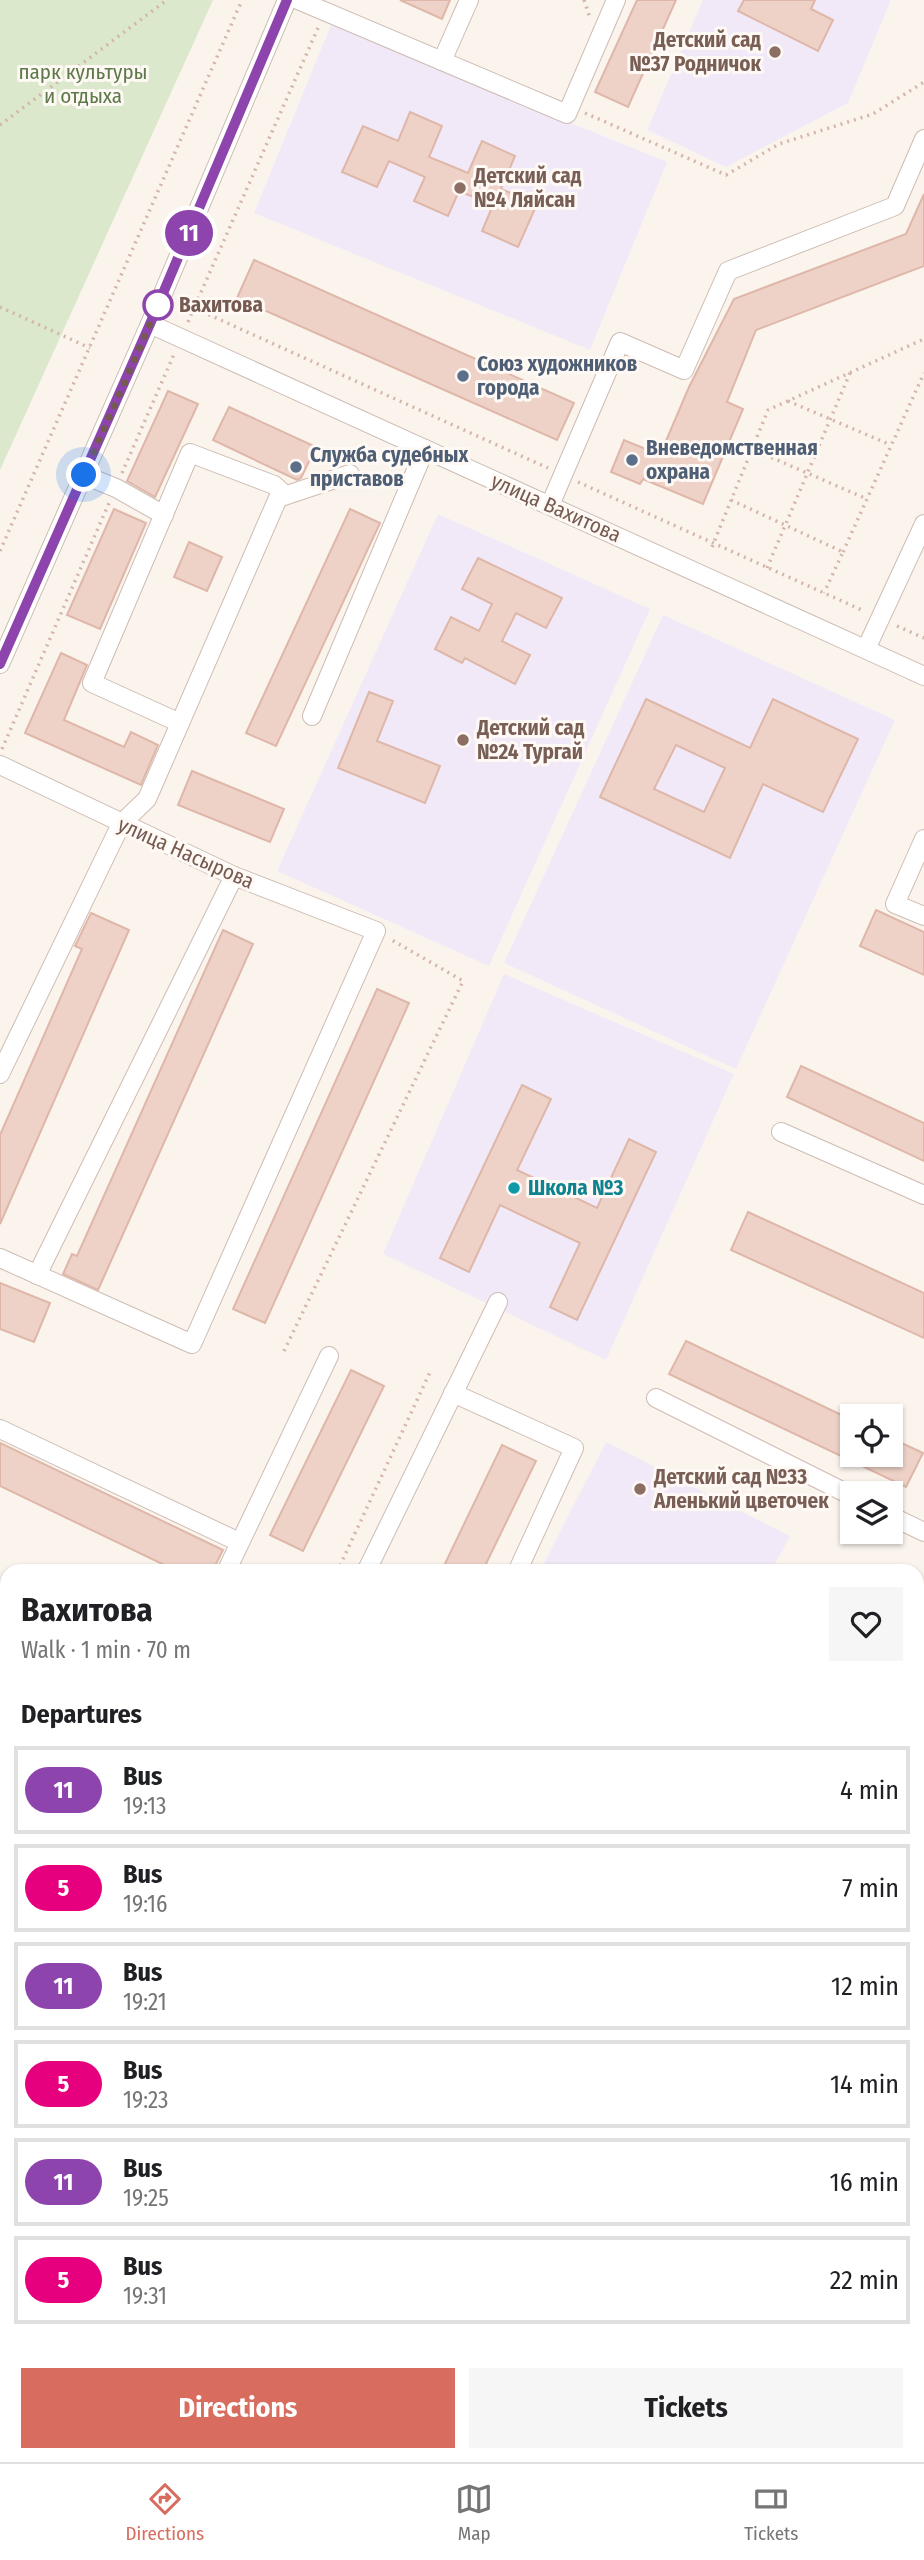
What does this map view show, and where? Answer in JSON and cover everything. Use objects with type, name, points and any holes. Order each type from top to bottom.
[{"type":"street","points":[[0,664],[150,324],[287,0]]},
{"type":"street","points":[[298,0],[567,114],[616,0]]},
{"type":"street","points":[[443,61],[469,0]]},
{"type":"street","points":[[550,505],[620,342],[684,370],[728,271],[895,206],[924,139]]},
{"type":"street","name":"улица Вахитова","points":[[150,324],[924,676]]},
{"type":"street","points":[[312,716],[425,449]]},
{"type":"street","points":[[180,723],[92,683],[190,453],[274,485],[285,495]]},
{"type":"street","points":[[0,1074],[121,824],[147,799],[278,498],[350,474]]},
{"type":"street","points":[[84,475],[116,488],[164,515]]},
{"type":"street","points":[[866,649],[924,524]]},
{"type":"street","name":"улица Насырова","points":[[0,765],[234,876],[376,931]]},
{"type":"street","points":[[924,839],[895,904],[924,916]]},
{"type":"street","points":[[37,1275],[234,876]]},
{"type":"street","points":[[0,1258],[191,1344],[376,931]]},
{"type":"street","points":[[781,1132],[924,1195]]},
{"type":"street","points":[[370,1564],[498,1301]]},
{"type":"street","points":[[229,1564],[330,1356]]},
{"type":"street","points":[[453,1393],[574,1448],[521,1564]]},
{"type":"street","points":[[656,1398],[840,1490]]},
{"type":"street","points":[[0,1429],[239,1542]]},
{"type":"street","points":[[903,1520],[922,1526]]},
{"type":"path","points":[[0,125],[167,0]]},
{"type":"path","points":[[0,551],[242,0],[235,0]]},
{"type":"path","points":[[0,752],[326,12]]},
{"type":"path","points":[[570,106],[726,175],[779,144],[873,114],[924,82]]},
{"type":"path","points":[[0,307],[90,348]]},
{"type":"path","points":[[194,308],[713,545],[924,638]]},
{"type":"path","points":[[713,545],[768,410],[924,339]]},
{"type":"path","points":[[767,568],[850,372]]},
{"type":"path","points":[[824,593],[924,373]]},
{"type":"path","points":[[788,401],[891,445]]},
{"type":"path","points":[[752,449],[867,499]]},
{"type":"path","points":[[731,500],[843,552]]},
{"type":"path","points":[[284,1352],[463,981],[376,931]]},
{"type":"path","points":[[341,1564],[431,1370]]},
{"type":"shaded area","name":"Детский сад №37 Родничок","points":[[703,0],[891,0],[848,103],[726,167],[647,130]]},
{"type":"shaded area","name":"Детский сад №4 Ляйсан","points":[[331,25],[667,162],[590,350],[254,213]]},
{"type":"shaded area","name":"Детский сад №24 Тургай","points":[[438,514],[650,609],[489,966],[277,871]]},
{"type":"shaded area","points":[[663,615],[895,720],[736,1069],[504,963]]},
{"type":"shaded area","points":[[504,974],[734,1074],[606,1360],[383,1254]]},
{"type":"shaded area","name":"Детский сад №33 Аленький цветочек","points":[[606,1442],[790,1536],[775,1564],[544,1564]]},
{"type":"green space","name":"парк культуры и отдыха","points":[[0,0],[213,0],[0,470]]},
{"type":"building","points":[[400,0],[450,0],[442,19]]},
{"type":"building","points":[[637,0],[676,0],[628,107],[595,92]]},
{"type":"building","points":[[744,0],[815,0],[811,9],[833,20],[818,51],[738,11]]},
{"type":"building","points":[[410,112],[442,126],[429,157],[468,173],[482,141],[515,156],[501,189],[537,204],[518,247],[482,231],[493,205],[459,191],[448,216],[414,201],[425,177],[389,161],[377,187],[342,172],[363,126],[398,141]]},
{"type":"building","points":[[924,194],[924,266],[756,330],[727,402],[743,409],[703,504],[643,479],[640,484],[611,472],[624,440],[660,455],[689,387],[734,299],[906,234]]},
{"type":"building","points":[[254,260],[574,403],[557,440],[237,298]]},
{"type":"building","points":[[168,391],[198,404],[155,497],[127,481]]},
{"type":"building","points":[[229,407],[316,447],[301,478],[297,480],[213,440]]},
{"type":"building","points":[[114,509],[146,523],[100,629],[67,615]]},
{"type":"building","points":[[350,509],[380,523],[276,746],[246,733]]},
{"type":"building","points":[[189,542],[222,557],[207,591],[174,577]]},
{"type":"building","points":[[478,558],[562,598],[546,628],[516,613],[502,641],[530,655],[515,684],[465,658],[462,663],[435,649],[451,617],[479,631],[492,604],[462,589]]},
{"type":"building","points":[[61,653],[87,665],[64,720],[124,747],[131,732],[158,745],[141,785],[25,733]]},
{"type":"building","points":[[369,692],[393,701],[377,741],[440,766],[425,803],[338,768]]},
{"type":"building","points":[[646,699],[750,748],[773,699],[858,739],[823,812],[763,784],[730,858],[600,797]],"holes":[[[676,745],[725,768],[704,812],[654,789]]]},
{"type":"building","points":[[192,771],[284,809],[270,842],[178,805]]},
{"type":"building","points":[[876,910],[924,932],[924,975],[860,946]]},
{"type":"building","points":[[91,913],[129,930],[0,1224],[0,1135],[82,949],[75,946]]},
{"type":"building","points":[[223,930],[253,944],[98,1290],[63,1274],[72,1254],[77,1256]]},
{"type":"building","points":[[377,989],[409,1003],[265,1323],[233,1309]]},
{"type":"building","points":[[801,1066],[924,1123],[924,1161],[787,1097]]},
{"type":"building","name":"Школа №3","points":[[522,1085],[551,1099],[517,1170],[597,1208],[629,1139],[656,1152],[577,1320],[550,1307],[580,1243],[500,1205],[469,1272],[440,1258]]},
{"type":"building","points":[[748,1212],[924,1293],[924,1338],[731,1250]]},
{"type":"building","points":[[0,1283],[50,1303],[34,1342],[0,1329]]},
{"type":"building","points":[[686,1341],[840,1414],[840,1456],[669,1374]]},
{"type":"building","points":[[351,1370],[384,1386],[303,1551],[270,1535]]},
{"type":"building","points":[[0,1443],[223,1550],[216,1564],[162,1564],[0,1486]]},
{"type":"building","points":[[903,1444],[923,1453],[906,1487],[903,1481],[893,1481],[864,1467],[903,1467]]},
{"type":"building","points":[[502,1445],[536,1461],[486,1564],[445,1564]]},
{"type":"bus line","name":"11","points":[[0,664],[150,324],[287,0]]},
{"type":"place","name":"Детский сад №37 Родничок","points":[[775,52]]},
{"type":"place","name":"Детский сад №4 Ляйсан","points":[[460,188]]},
{"type":"place","name":"Вахитова","points":[[158,305]]},
{"type":"place","name":"Союз художников города","points":[[463,376]]},
{"type":"place","name":"Вневедомственная охрана","points":[[632,460]]},
{"type":"place","name":"Служба судебных приставов","points":[[296,467]]},
{"type":"place","name":"Детский сад №24 Тургай","points":[[463,740]]},
{"type":"place","name":"Школа №3","points":[[514,1188]]},
{"type":"place","name":"Детский сад №33 Аленький цветочек","points":[[640,1489]]},
{"type":"route","points":[[84,475],[161,299],[158,305]]}]
